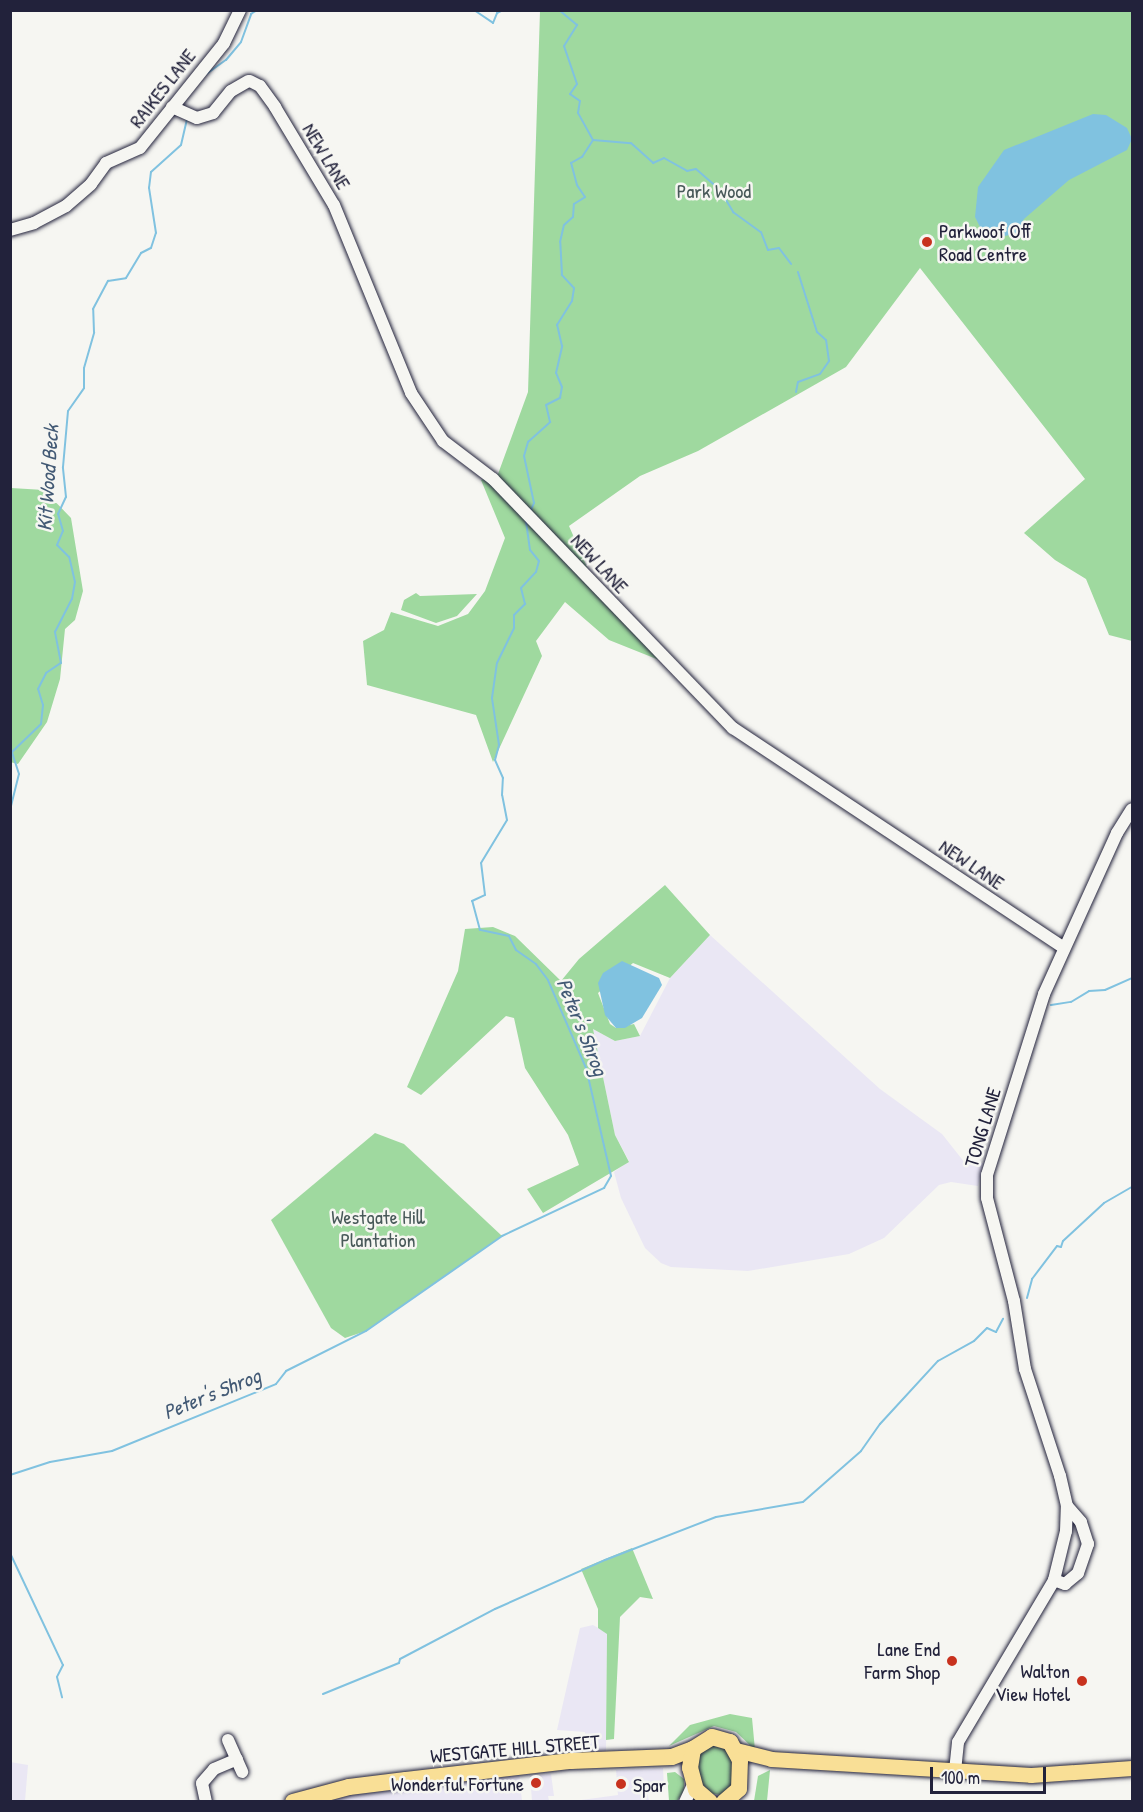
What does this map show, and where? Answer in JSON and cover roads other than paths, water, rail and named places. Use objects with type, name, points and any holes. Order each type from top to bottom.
[{"type":"highway","name":"WESTGATE HILL STREET","points":[[293,1802],[350,1787],[523,1765],[672,1757],[693,1749],[712,1737],[725,1739],[736,1750]]},
{"type":"highway","points":[[692,1781],[693,1749]]},
{"type":"highway","points":[[724,1802],[741,1789],[736,1750]]},
{"type":"highway","points":[[672,1757],[705,1801]]},
{"type":"main road","points":[[736,1750],[771,1760],[1058,1776],[1132,1768]]},
{"type":"main road","points":[[741,1789],[754,1764],[771,1760]]},
{"type":"street","name":"RAIKES LANE","points":[[10,230],[34,224],[66,206],[91,184],[106,163],[140,148],[224,43],[240,10]]},
{"type":"street","name":"NEW LANE","points":[[172,107],[197,118],[213,112],[231,91],[249,81],[260,86],[275,107],[333,205],[420,410],[457,455],[493,479],[733,728],[1064,948]]},
{"type":"street","name":"TONG LANE","points":[[955,1771],[958,1743],[1054,1580],[1066,1531],[1067,1506],[1024,1368],[1014,1301],[986,1182],[1027,1038],[1064,948],[1132,809]]},
{"type":"street","name":"TONG LANE","points":[[1054,1580],[1065,1584],[1078,1573],[1088,1544],[1081,1522],[1067,1506]]},
{"type":"street","points":[[228,1740],[242,1772]]},
{"type":"street","points":[[206,1802],[202,1783],[214,1769],[237,1759]]},
{"type":"street","points":[[685,1802],[692,1781]]},
{"type":"water","points":[[1093,114],[1106,115],[1127,128],[1132,139],[1127,150],[1069,180],[1024,219],[1017,233],[997,238],[983,233],[975,217],[978,187],[1004,150]]},
{"type":"water","points":[[622,961],[659,978],[662,985],[642,1018],[625,1028],[616,1028],[605,1015],[598,983],[603,973]]},
{"type":"waterway","name":"Kit Wood Beck","points":[[205,75],[226,60],[241,42],[251,14],[257,10]]},
{"type":"waterway","points":[[474,10],[493,23],[497,13],[503,10]]},
{"type":"waterway","name":"Peter's Shrog","points":[[530,512],[534,503],[524,456],[528,442],[550,422],[546,405],[560,398],[562,387],[556,373],[562,346],[557,325],[572,301],[574,288],[562,275],[560,242],[564,225],[573,217],[574,204],[585,197],[577,185],[571,163],[582,157],[593,140],[578,113],[580,101],[570,94],[577,84],[564,46],[577,25],[559,10]]},
{"type":"waterway","name":"Kit Wood Beck","points":[[10,810],[19,774],[12,752],[41,724],[43,705],[38,689],[46,673],[61,663],[55,632],[72,599],[75,582],[69,557],[57,545],[63,531],[58,514],[66,497],[63,467],[68,411],[84,388],[84,368],[94,332],[93,309],[108,281],[126,278],[141,253],[151,248],[156,233],[149,188],[151,172],[181,145],[187,119]]},
{"type":"waterway","points":[[593,140],[631,143],[653,163],[664,158],[687,171],[696,169],[720,190],[733,212],[761,232],[768,250],[779,248],[791,264]]},
{"type":"waterway","points":[[796,392],[798,382],[820,374],[829,361],[826,340],[817,332],[798,272]]},
{"type":"waterway","name":"Peter's Shrog","points":[[10,1475],[50,1462],[112,1451],[276,1384],[286,1371],[366,1331],[502,1236],[604,1188],[611,1176],[586,1068],[548,980],[536,964],[516,950],[509,936],[480,930],[472,901],[485,895],[481,863],[507,820],[502,795],[503,778],[495,760],[499,745],[492,698],[497,663],[514,628],[514,615],[525,604],[521,588],[536,572],[539,561],[530,550],[526,520]]},
{"type":"waterway","points":[[1051,1005],[1071,1002],[1089,991],[1105,990],[1132,978]]},
{"type":"waterway","points":[[1027,1298],[1032,1279],[1057,1246],[1061,1247],[1063,1241],[1104,1203],[1132,1187]]},
{"type":"waterway","points":[[323,1694],[399,1663],[400,1659],[495,1609],[605,1560],[716,1517],[803,1502],[861,1451],[880,1424],[938,1361],[974,1341],[987,1328],[996,1332],[1003,1319]]},
{"type":"waterway","name":"Peter's Shrog","points":[[10,1553],[63,1665],[57,1677],[62,1697]]},
{"type":"place","name":"Parkwoof Off Road Centre","points":[[927,242]]},
{"type":"place","name":"Lane End Farm Shop","points":[[952,1661]]},
{"type":"place","name":"Walton View Hotel","points":[[1082,1681]]},
{"type":"place","name":"Wonderful Fortune","points":[[536,1783]]},
{"type":"place","name":"Spar","points":[[621,1784]]},
{"type":"park label","name":"Park Wood","points":[[714,190]]},
{"type":"park label","name":"Westgate Hill Plantation","points":[[378,1228]]}]
